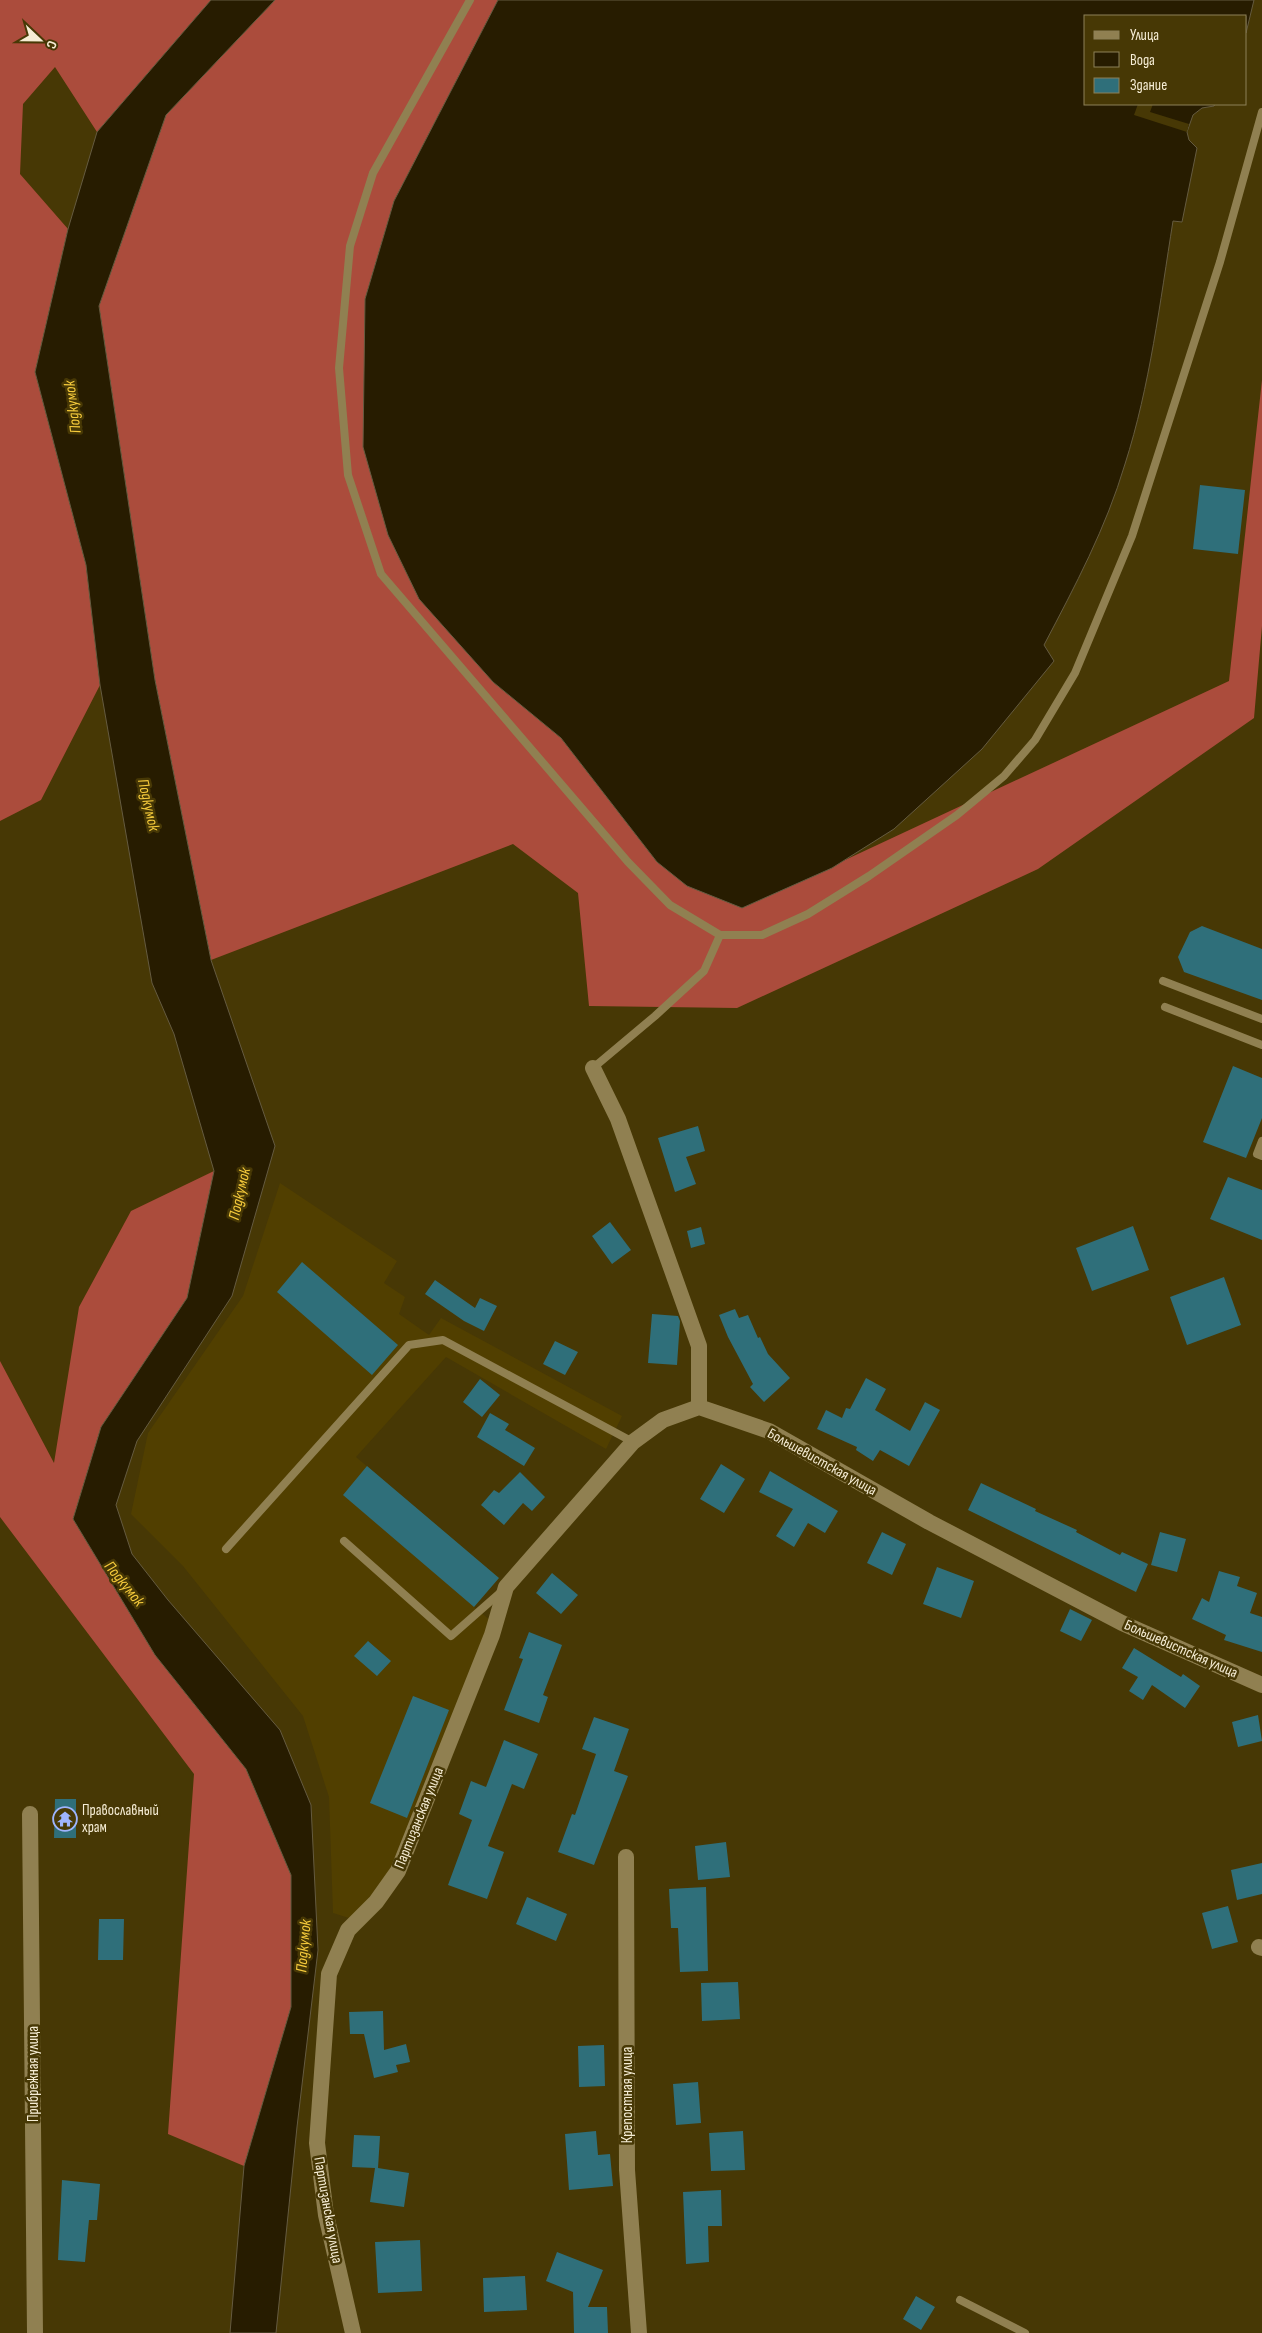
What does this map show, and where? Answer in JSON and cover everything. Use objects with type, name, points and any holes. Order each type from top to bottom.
[{"type":"street","points":[[592,1068],[618,1118],[699,1346],[700,1407]]},
{"type":"street","name":"Партизанская улица","points":[[353,2333],[326,2215],[317,2143],[329,1974],[348,1930],[376,1902],[398,1871],[492,1636],[506,1587],[633,1442],[663,1420],[700,1407]]},
{"type":"street","name":"Большевистская улица","points":[[700,1407],[769,1431],[929,1522],[1122,1623],[1262,1685]]},
{"type":"street","name":"Прибрежная улица","points":[[30,1814],[35,2333]]},
{"type":"street","name":"Крепостная улица","points":[[626,1856],[627,2170],[639,2333]]},
{"type":"lane","points":[[470,0],[373,173],[350,246],[339,368],[348,475],[382,574],[628,862],[670,904],[720,935],[762,935],[808,914],[869,876],[957,815],[1004,776],[1035,740],[1075,673],[1132,536],[1220,262],[1261,125],[1262,112]]},
{"type":"lane","points":[[592,1068],[655,1016],[704,970],[720,935]]},
{"type":"lane","points":[[1163,982],[1262,1019]]},
{"type":"lane","points":[[1165,1007],[1262,1045]]},
{"type":"lane","points":[[1262,1142],[1257,1154],[1262,1156]]},
{"type":"lane","points":[[226,1549],[409,1345],[444,1340],[633,1442]]},
{"type":"lane","points":[[344,1541],[452,1636],[481,1612],[506,1587]]},
{"type":"lane","points":[[960,2300],[1025,2333]]},
{"type":"shaded area","points":[[0,0],[211,0],[97,132],[55,67],[23,104],[20,174],[68,229],[35,372],[86,565],[100,685],[41,800],[0,821]]},
{"type":"shaded area","points":[[275,0],[498,0],[394,201],[365,299],[493,682],[561,738],[657,862],[742,908],[1229,681],[1262,380],[1262,626],[1254,718],[1038,869],[737,1008],[589,1006],[578,893],[513,844],[211,960],[155,680],[99,306],[166,115]]},
{"type":"shaded area","points":[[214,1171],[187,1298],[101,1427],[73,1519],[155,1655],[246,1769],[291,1875],[291,2007],[244,2166],[168,2134],[194,1774],[0,1517],[0,1361],[54,1463],[79,1307],[131,1211]]},
{"type":"shaded area","points":[[280,1183],[397,1261],[384,1283],[405,1297],[399,1314],[429,1335],[441,1318],[622,1416],[606,1449],[446,1357],[356,1457],[499,1578],[474,1607],[501,1629],[387,1894],[349,1918],[333,1913],[329,1797],[303,1716],[183,1566],[131,1514],[148,1433],[243,1296]]},
{"type":"water","name":"Подкумок","points":[[211,0],[275,0],[166,115],[99,306],[155,680],[211,960],[275,1146],[232,1296],[137,1441],[116,1505],[132,1554],[168,1600],[280,1730],[311,1805],[318,1950],[297,2127],[276,2333],[230,2333],[244,2166],[291,2007],[291,1875],[246,1769],[155,1655],[73,1519],[101,1427],[187,1298],[214,1171],[174,1034],[152,983],[100,685],[86,565],[35,372],[68,229],[97,132]]},
{"type":"water","points":[[498,0],[1254,0],[1247,29],[1247,15],[1084,15],[1084,105],[1214,105],[1202,108],[1193,115],[1187,132],[1189,140],[1197,148],[1182,222],[1173,221],[1154,344],[1134,434],[1109,511],[1078,579],[1044,645],[1054,661],[982,749],[894,829],[832,868],[742,908],[687,886],[657,862],[561,738],[493,682],[419,599],[388,535],[363,447],[365,299],[394,201]]},
{"type":"pier","points":[[1138,105],[1153,105],[1150,112],[1189,124],[1187,132],[1134,115]]},
{"type":"building","points":[[1200,485],[1245,490],[1238,554],[1193,549]]},
{"type":"building","points":[[1202,926],[1262,949],[1262,1000],[1184,972],[1178,957],[1190,932]]},
{"type":"building","points":[[1233,1066],[1262,1078],[1262,1118],[1246,1158],[1203,1142]]},
{"type":"building","points":[[698,1126],[705,1151],[686,1157],[696,1184],[675,1192],[658,1138]]},
{"type":"building","points":[[1228,1177],[1262,1190],[1262,1240],[1210,1219]]},
{"type":"building","points":[[610,1222],[631,1250],[612,1264],[592,1236]]},
{"type":"building","points":[[1133,1226],[1149,1270],[1092,1291],[1076,1248]]},
{"type":"building","points":[[701,1227],[705,1244],[691,1248],[687,1231]]},
{"type":"building","points":[[302,1262],[398,1345],[372,1375],[277,1292]]},
{"type":"building","points":[[1224,1277],[1241,1325],[1187,1345],[1170,1297]]},
{"type":"building","points":[[435,1280],[475,1308],[480,1298],[497,1306],[484,1331],[464,1321],[425,1294]]},
{"type":"building","points":[[735,1309],[739,1318],[748,1315],[758,1338],[760,1337],[768,1354],[790,1378],[764,1402],[750,1387],[753,1384],[728,1337],[719,1315]]},
{"type":"building","points":[[652,1314],[678,1316],[680,1321],[677,1365],[648,1363]]},
{"type":"building","points":[[555,1341],[578,1352],[565,1375],[543,1364]]},
{"type":"building","points":[[866,1378],[886,1389],[875,1410],[910,1431],[925,1402],[940,1410],[909,1466],[880,1450],[873,1461],[856,1450],[857,1447],[817,1429],[826,1410],[842,1418],[846,1408],[850,1409]]},
{"type":"building","points":[[480,1379],[500,1395],[482,1417],[463,1402]]},
{"type":"building","points":[[490,1413],[509,1424],[505,1430],[535,1448],[524,1466],[477,1437]]},
{"type":"building","points":[[721,1464],[745,1479],[724,1513],[700,1499]]},
{"type":"building","points":[[367,1466],[499,1578],[474,1607],[343,1495]]},
{"type":"building","points":[[770,1471],[838,1511],[825,1533],[808,1523],[794,1547],[776,1536],[793,1509],[759,1492]]},
{"type":"building","points":[[520,1472],[545,1497],[532,1511],[523,1503],[504,1525],[481,1505],[494,1490],[499,1493]]},
{"type":"building","points":[[981,1483],[1077,1530],[1076,1532],[1120,1555],[1122,1552],[1148,1564],[1136,1592],[968,1510]]},
{"type":"building","points":[[882,1532],[906,1544],[892,1575],[867,1563]]},
{"type":"building","points":[[1160,1532],[1186,1539],[1177,1572],[1151,1565]]},
{"type":"building","points":[[937,1567],[974,1581],[961,1618],[923,1604]]},
{"type":"building","points":[[1219,1571],[1240,1577],[1237,1586],[1257,1593],[1250,1613],[1262,1617],[1262,1652],[1224,1640],[1226,1635],[1192,1619],[1202,1598],[1209,1602]]},
{"type":"building","points":[[552,1573],[578,1595],[561,1614],[536,1593]]},
{"type":"building","points":[[1070,1609],[1092,1620],[1081,1641],[1060,1631]]},
{"type":"building","points":[[529,1632],[562,1645],[543,1695],[548,1697],[539,1723],[504,1710],[523,1659],[519,1658]]},
{"type":"building","points":[[368,1641],[391,1661],[377,1676],[354,1656]]},
{"type":"building","points":[[1134,1648],[1181,1677],[1183,1674],[1200,1686],[1185,1708],[1152,1685],[1143,1700],[1129,1691],[1138,1677],[1122,1668]]},
{"type":"building","points":[[413,1696],[449,1710],[407,1818],[370,1803]]},
{"type":"building","points":[[1258,1715],[1262,1741],[1238,1747],[1232,1722]]},
{"type":"building","points":[[594,1717],[629,1729],[614,1771],[628,1776],[594,1865],[558,1852],[572,1814],[575,1815],[596,1754],[582,1749]]},
{"type":"building","points":[[504,1740],[538,1754],[524,1789],[512,1784],[488,1846],[504,1852],[487,1899],[448,1885],[472,1820],[459,1814],[471,1781],[486,1787]]},
{"type":"building","name":"Православный храм","points":[[55,1799],[76,1799],[76,1838],[54,1838]]},
{"type":"building","points":[[726,1842],[730,1877],[698,1880],[695,1846]]},
{"type":"building","points":[[1262,1863],[1262,1894],[1237,1900],[1231,1870]]},
{"type":"building","points":[[706,1887],[708,1971],[680,1972],[678,1928],[671,1928],[669,1889]]},
{"type":"building","points":[[527,1897],[567,1914],[556,1941],[516,1924]]},
{"type":"building","points":[[1228,1906],[1238,1942],[1212,1949],[1202,1913]]},
{"type":"building","points":[[99,1919],[124,1919],[123,1960],[98,1960]]},
{"type":"building","points":[[738,1982],[740,2019],[702,2021],[701,1983]]},
{"type":"building","points":[[383,2011],[384,2050],[406,2044],[410,2062],[396,2065],[398,2072],[374,2078],[364,2034],[350,2034],[349,2012]]},
{"type":"building","points":[[604,2045],[605,2086],[579,2087],[578,2046]]},
{"type":"building","points":[[698,2082],[701,2123],[676,2125],[673,2084]]},
{"type":"building","points":[[596,2131],[598,2155],[610,2154],[613,2186],[569,2190],[565,2134]]},
{"type":"building","points":[[743,2131],[745,2170],[711,2171],[709,2133]]},
{"type":"building","points":[[354,2135],[380,2136],[378,2168],[409,2173],[404,2207],[370,2202],[375,2168],[352,2167]]},
{"type":"building","points":[[62,2180],[100,2184],[97,2220],[89,2220],[85,2262],[58,2260]]},
{"type":"building","points":[[721,2190],[722,2226],[708,2226],[709,2262],[686,2264],[683,2192]]},
{"type":"building","points":[[420,2240],[422,2291],[378,2293],[375,2242]]},
{"type":"building","points":[[557,2252],[603,2270],[588,2307],[607,2307],[608,2333],[574,2333],[573,2292],[546,2281]]},
{"type":"building","points":[[525,2276],[527,2310],[484,2312],[483,2278]]},
{"type":"building","points":[[916,2296],[935,2307],[921,2330],[903,2319]]},
{"type":"place","name":"Православный храм","points":[[65,1819]]}]
